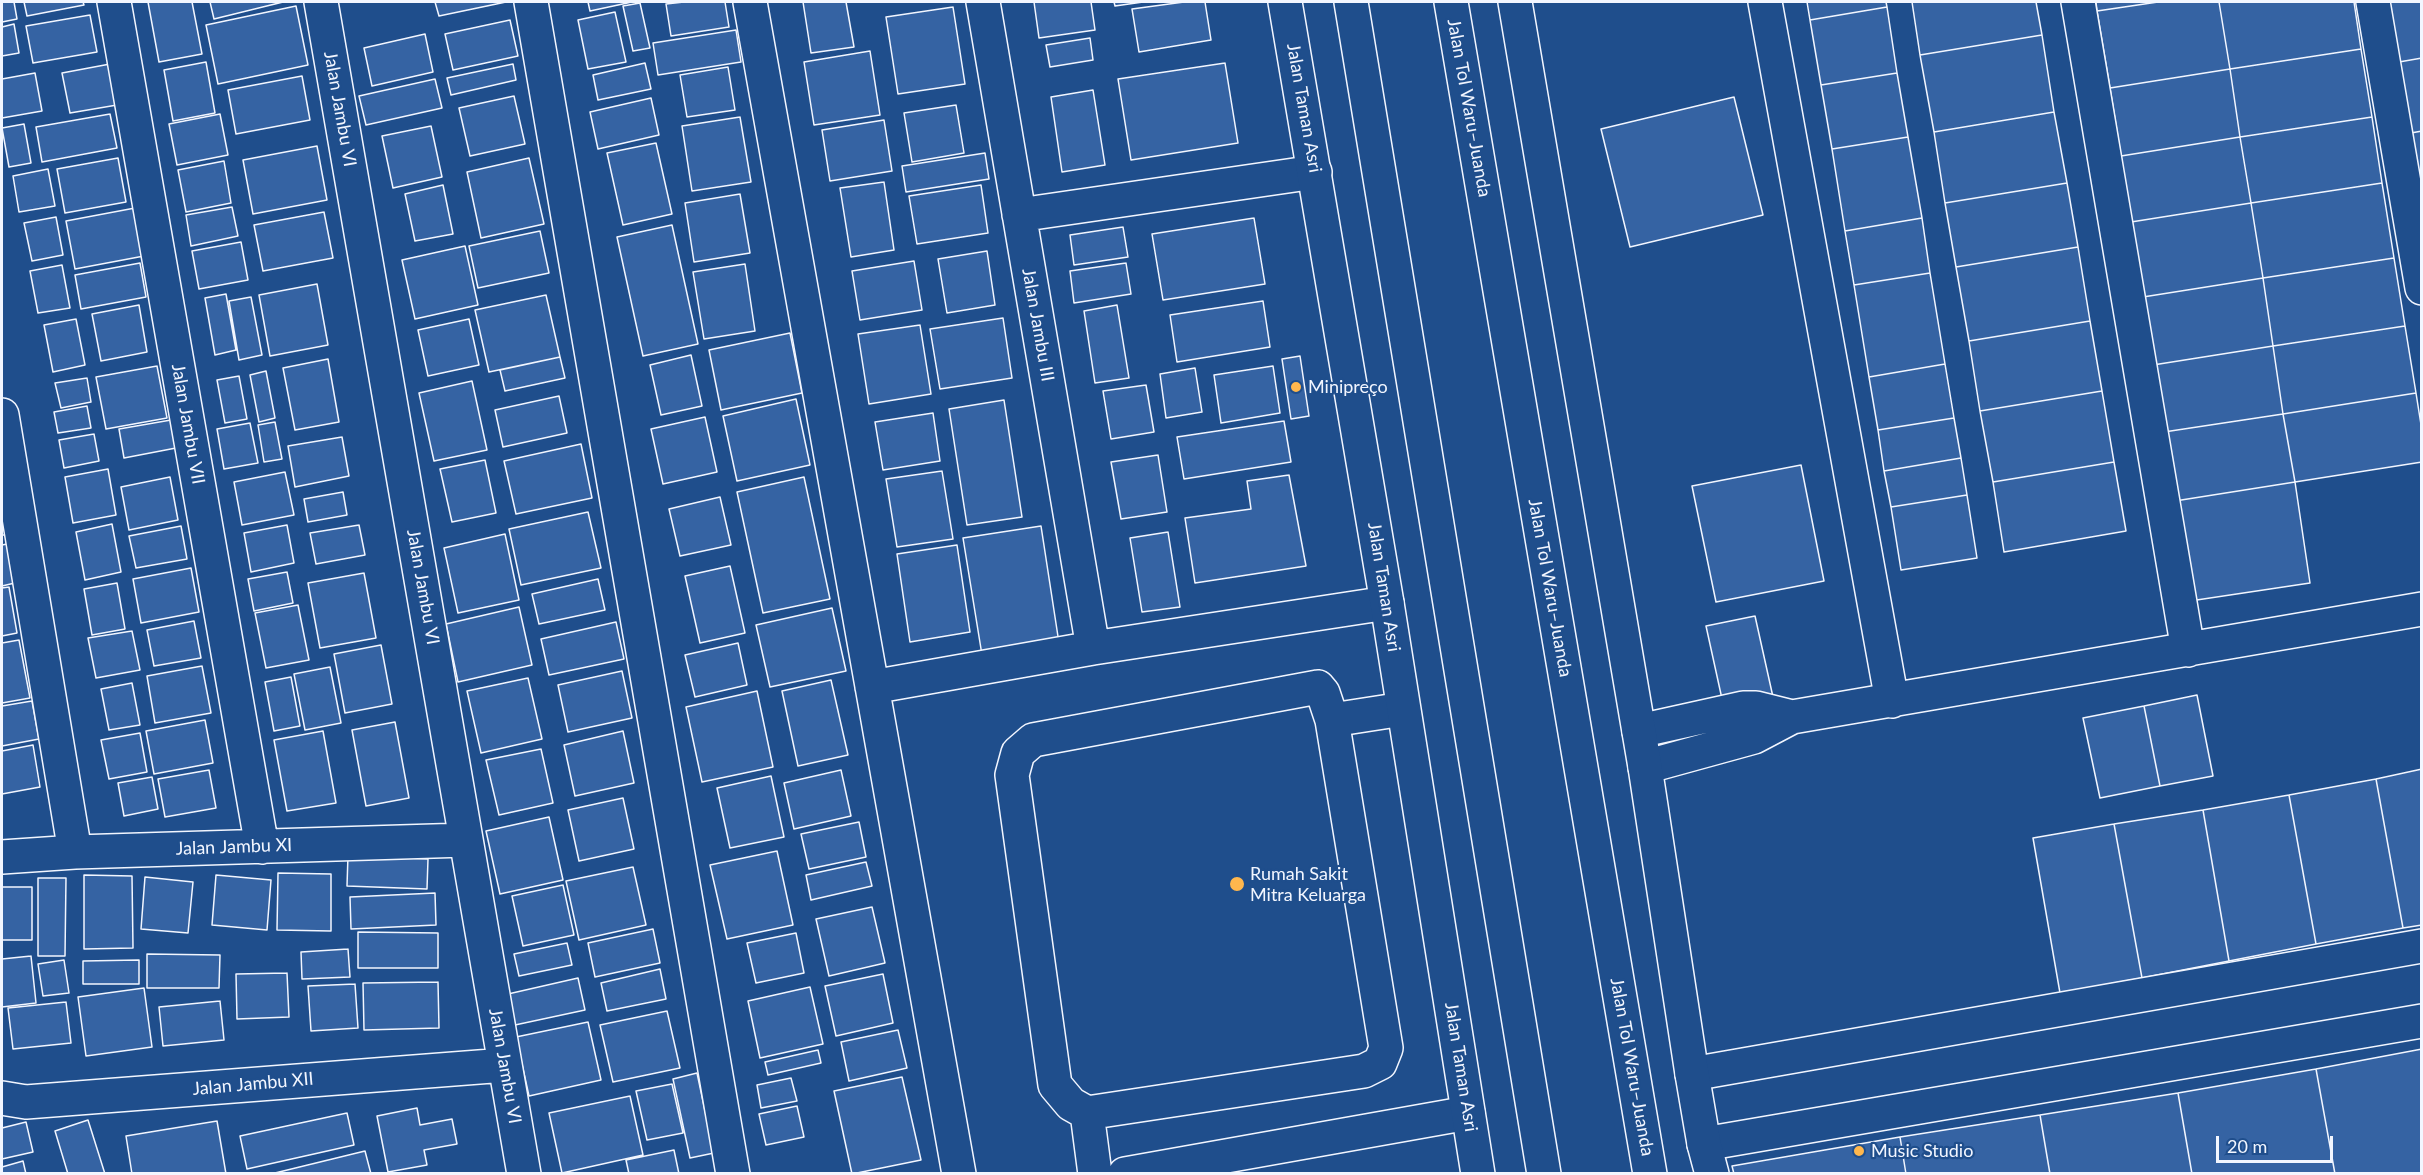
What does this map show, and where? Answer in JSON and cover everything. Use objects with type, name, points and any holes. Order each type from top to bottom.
[{"type":"main road","name":"Jalan Jambu VII","points":[[114,2],[262,847]]},
{"type":"main road","name":"Jalan Jambu VI","points":[[321,2],[524,1173]]},
{"type":"main road","points":[[531,2],[733,1173]]},
{"type":"main road","points":[[750,2],[959,1173]]},
{"type":"main road","name":"Jalan Jambu III","points":[[983,2],[1093,648]]},
{"type":"main road","name":"Jalan Taman Asri","points":[[1285,2],[1387,603],[1478,1173]]},
{"type":"main road","points":[[1351,2],[1544,1173]]},
{"type":"main road","name":"Jalan Tol Waru–Juanda","points":[[1450,2],[1650,1173]]},
{"type":"main road","points":[[1515,2],[1646,767],[1692,1074],[1708,1159],[2421,1021]]},
{"type":"main road","points":[[1765,2],[1892,701]]},
{"type":"main road","points":[[2078,2],[2188,650]]},
{"type":"main road","points":[[2373,2],[2421,288]]},
{"type":"main road","points":[[1019,215],[1315,172]]},
{"type":"main road","points":[[2,415],[75,852]]},
{"type":"main road","points":[[872,687],[1093,648],[1387,603]]},
{"type":"main road","points":[[1646,767],[1754,737],[1792,717],[2421,609]]},
{"type":"main road","points":[[1318,687],[1323,693],[1332,720],[1386,1048],[1380,1063],[1364,1071],[1087,1113],[1071,1104],[1054,1084],[1012,774],[1018,753],[1033,740],[1308,688],[1318,687]]},
{"type":"main road","points":[[1639,730],[1743,708],[1756,708],[1792,717]]},
{"type":"main road","points":[[1332,720],[1403,709]]},
{"type":"main road","name":"Jalan Jambu XI","points":[[2,857],[75,852],[466,840]]},
{"type":"main road","points":[[1692,1074],[2421,946]]},
{"type":"main road","name":"Jalan Jambu XII","points":[[2,1098],[26,1102],[505,1065]]},
{"type":"main road","points":[[1087,1113],[1095,1173]]},
{"type":"main road","points":[[1125,1173],[1468,1113]]},
{"type":"building","points":[[2,2],[14,2],[17,19],[2,22]]},
{"type":"building","points":[[24,2],[83,2],[84,5],[27,16]]},
{"type":"building","points":[[148,2],[192,2],[202,54],[159,62]]},
{"type":"building","points":[[210,2],[283,2],[214,19]]},
{"type":"building","points":[[435,2],[506,2],[439,16]]},
{"type":"building","points":[[588,2],[632,2],[590,11]]},
{"type":"building","points":[[725,2],[729,27],[671,36],[666,4]]},
{"type":"building","points":[[803,2],[846,2],[854,47],[811,53]]},
{"type":"building","points":[[1034,2],[1091,2],[1095,30],[1039,38]]},
{"type":"building","points":[[1114,2],[1143,2],[1115,6]]},
{"type":"building","points":[[1184,2],[1205,2],[1211,40],[1139,52],[1132,9]]},
{"type":"building","points":[[1807,2],[1886,2],[1887,7],[1810,20]]},
{"type":"building","points":[[1912,2],[2036,2],[2042,35],[1920,55]]},
{"type":"building","points":[[2096,2],[2158,2],[2097,11]]},
{"type":"building","points":[[2158,2],[2219,2],[2230,69],[2110,88],[2097,11]]},
{"type":"building","points":[[2219,2],[2354,2],[2361,49],[2230,69]]},
{"type":"building","points":[[2390,2],[2422,2],[2422,58],[2399,62]]},
{"type":"building","points":[[640,3],[650,48],[633,51],[623,6]]},
{"type":"building","points":[[296,6],[308,65],[218,84],[206,25]]},
{"type":"building","points":[[953,7],[965,84],[898,94],[886,17]]},
{"type":"building","points":[[1887,7],[1897,73],[1821,85],[1810,20]]},
{"type":"building","points":[[615,12],[626,62],[588,69],[578,20]]},
{"type":"building","points":[[90,15],[97,52],[33,63],[26,26]]},
{"type":"building","points":[[510,20],[518,56],[453,70],[445,34]]},
{"type":"building","points":[[14,24],[19,53],[2,56],[2,27]]},
{"type":"building","points":[[736,30],[741,62],[658,75],[653,43]]},
{"type":"building","points":[[425,34],[433,72],[372,86],[364,48]]},
{"type":"building","points":[[2042,35],[2054,112],[1934,132],[1920,55]]},
{"type":"building","points":[[1090,38],[1093,60],[1050,67],[1046,45]]},
{"type":"building","points":[[2361,49],[2372,117],[2240,137],[2230,69]]},
{"type":"building","points":[[870,51],[880,115],[814,125],[804,62]]},
{"type":"building","points":[[2422,58],[2422,131],[2411,133],[2399,62]]},
{"type":"building","points":[[206,62],[215,113],[173,121],[164,70]]},
{"type":"building","points":[[645,63],[651,89],[598,100],[593,75]]},
{"type":"building","points":[[1225,63],[1238,143],[1131,160],[1118,79]]},
{"type":"building","points":[[110,64],[117,105],[70,113],[62,73]]},
{"type":"building","points":[[513,64],[516,80],[451,95],[447,78]]},
{"type":"building","points":[[728,67],[735,110],[687,117],[680,75]]},
{"type":"building","points":[[2230,69],[2240,137],[2121,156],[2110,88]]},
{"type":"building","points":[[35,73],[42,111],[2,118],[2,79]]},
{"type":"building","points":[[1897,73],[1908,137],[1832,149],[1821,85]]},
{"type":"building","points":[[302,76],[310,120],[236,134],[228,90]]},
{"type":"building","points":[[435,79],[442,108],[366,125],[359,96]]},
{"type":"building","points":[[1093,90],[1105,165],[1062,172],[1051,97]]},
{"type":"building","points":[[514,96],[525,144],[470,156],[459,108]]},
{"type":"building","points":[[1734,97],[1763,215],[1630,247],[1601,129]]},
{"type":"building","points":[[651,98],[659,135],[598,149],[590,112]]},
{"type":"building","points":[[956,105],[964,153],[912,162],[904,113]]},
{"type":"building","points":[[2054,112],[2067,183],[1945,203],[1934,132]]},
{"type":"building","points":[[110,114],[117,148],[42,162],[36,127]]},
{"type":"building","points":[[220,114],[228,155],[177,165],[169,124]]},
{"type":"building","points":[[740,117],[751,182],[692,191],[682,126]]},
{"type":"building","points":[[2372,117],[2382,183],[2251,203],[2240,137]]},
{"type":"building","points":[[884,120],[892,171],[830,181],[822,130]]},
{"type":"building","points":[[24,124],[31,163],[9,167],[2,128]]},
{"type":"building","points":[[431,126],[442,177],[393,188],[382,136]]},
{"type":"building","points":[[2422,131],[2422,201],[2411,133]]},
{"type":"building","points":[[1908,137],[1922,218],[1845,231],[1832,149]]},
{"type":"building","points":[[2240,137],[2251,203],[2131,222],[2121,156]]},
{"type":"building","points":[[656,143],[672,214],[623,225],[607,153]]},
{"type":"building","points":[[317,146],[327,200],[253,214],[243,160]]},
{"type":"building","points":[[985,153],[989,179],[906,192],[902,166]]},
{"type":"building","points":[[118,158],[126,202],[65,213],[57,169]]},
{"type":"building","points":[[529,158],[544,224],[481,238],[467,172]]},
{"type":"building","points":[[224,161],[231,203],[186,212],[178,170]]},
{"type":"building","points":[[48,169],[55,206],[19,212],[13,176]]},
{"type":"building","points":[[884,182],[894,250],[851,257],[840,188]]},
{"type":"building","points":[[2067,183],[2078,247],[1956,267],[1945,203]]},
{"type":"building","points":[[2382,183],[2394,258],[2263,278],[2251,203]]},
{"type":"building","points":[[443,185],[453,234],[415,241],[405,194]]},
{"type":"building","points":[[981,185],[988,233],[917,244],[909,196]]},
{"type":"building","points":[[740,194],[750,253],[694,262],[685,203]]},
{"type":"building","points":[[2251,203],[2263,278],[2143,297],[2131,222]]},
{"type":"building","points":[[232,207],[238,236],[191,246],[186,215]]},
{"type":"building","points":[[135,208],[144,256],[75,269],[66,221]]},
{"type":"building","points":[[324,212],[333,258],[263,271],[254,225]]},
{"type":"building","points":[[56,217],[63,255],[32,261],[24,223]]},
{"type":"building","points":[[1254,218],[1265,284],[1163,300],[1152,234]]},
{"type":"building","points":[[1922,218],[1930,273],[1854,285],[1845,231]]},
{"type":"building","points":[[672,225],[698,344],[643,356],[617,237]]},
{"type":"building","points":[[1123,227],[1128,257],[1074,265],[1070,235]]},
{"type":"building","points":[[540,231],[549,273],[478,288],[469,246]]},
{"type":"building","points":[[241,242],[248,280],[199,289],[192,251]]},
{"type":"building","points":[[465,246],[478,305],[415,319],[402,260]]},
{"type":"building","points":[[2078,247],[2090,321],[1969,341],[1956,267]]},
{"type":"building","points":[[987,251],[995,305],[947,313],[938,259]]},
{"type":"building","points":[[2394,258],[2405,326],[2273,346],[2263,278]]},
{"type":"building","points":[[914,261],[922,310],[860,320],[852,271]]},
{"type":"building","points":[[140,263],[146,297],[81,309],[75,275]]},
{"type":"building","points":[[1126,263],[1131,294],[1074,303],[1070,271]]},
{"type":"building","points":[[745,264],[755,331],[704,339],[693,272]]},
{"type":"building","points":[[62,265],[70,308],[38,313],[30,271]]},
{"type":"building","points":[[1930,273],[1945,364],[1869,377],[1854,285]]},
{"type":"building","points":[[2263,278],[2273,346],[2153,365],[2143,297]]},
{"type":"building","points":[[317,284],[328,345],[270,356],[259,295]]},
{"type":"building","points":[[226,294],[236,350],[215,355],[205,298]]},
{"type":"building","points":[[546,295],[560,357],[489,372],[475,310]]},
{"type":"building","points":[[251,297],[262,355],[239,360],[229,301]]},
{"type":"building","points":[[1263,301],[1270,347],[1177,362],[1170,315]]},
{"type":"building","points":[[139,305],[147,352],[101,361],[92,314]]},
{"type":"building","points":[[1117,305],[1129,378],[1095,383],[1084,311]]},
{"type":"building","points":[[1003,318],[1012,378],[940,389],[930,329]]},
{"type":"building","points":[[76,319],[85,365],[53,372],[44,325]]},
{"type":"building","points":[[469,319],[479,365],[428,376],[418,330]]},
{"type":"building","points":[[2090,321],[2102,391],[1980,411],[1969,341]]},
{"type":"building","points":[[920,325],[931,394],[869,404],[858,334]]},
{"type":"building","points":[[2405,326],[2416,393],[2283,414],[2273,346]]},
{"type":"building","points":[[790,333],[802,393],[721,410],[709,350]]},
{"type":"building","points":[[2273,346],[2283,414],[2164,432],[2153,365]]},
{"type":"building","points":[[691,355],[702,406],[661,415],[650,365]]},
{"type":"building","name":"Minipreço","points":[[1300,356],[1309,416],[1291,419],[1282,359]]},
{"type":"building","points":[[560,357],[565,378],[505,391],[500,370]]},
{"type":"building","points":[[328,359],[339,422],[295,430],[283,368]]},
{"type":"building","points":[[1945,364],[1954,418],[1878,430],[1869,377]]},
{"type":"building","points":[[157,366],[167,418],[106,429],[96,377]]},
{"type":"building","points":[[1273,366],[1280,413],[1221,423],[1214,375]]},
{"type":"building","points":[[1195,368],[1202,412],[1166,418],[1160,374]]},
{"type":"building","points":[[266,371],[275,418],[259,422],[250,375]]},
{"type":"building","points":[[239,376],[247,419],[225,423],[217,380]]},
{"type":"building","points":[[87,378],[91,402],[61,408],[55,383]]},
{"type":"building","points":[[472,381],[487,450],[434,461],[419,393]]},
{"type":"building","points":[[1146,385],[1154,432],[1111,439],[1103,391]]},
{"type":"building","points":[[2102,391],[2114,462],[1993,482],[1980,411]]},
{"type":"building","points":[[2416,393],[2422,431],[2422,462],[2295,482],[2283,414]]},
{"type":"building","points":[[559,396],[567,433],[503,447],[495,410]]},
{"type":"building","points":[[796,399],[810,465],[737,481],[723,416]]},
{"type":"building","points":[[1004,400],[1022,517],[967,525],[949,409]]},
{"type":"building","points":[[87,406],[91,428],[58,433],[54,412]]},
{"type":"building","points":[[933,413],[940,461],[883,470],[875,422]]},
{"type":"building","points":[[2283,414],[2295,482],[2175,501],[2164,432]]},
{"type":"building","points":[[705,417],[717,472],[663,484],[651,429]]},
{"type":"building","points":[[1954,418],[1961,458],[1884,471],[1878,430]]},
{"type":"building","points":[[171,420],[176,448],[124,458],[119,429]]},
{"type":"building","points":[[1284,421],[1291,462],[1184,479],[1177,437]]},
{"type":"building","points":[[275,422],[282,459],[264,462],[258,425]]},
{"type":"building","points":[[250,423],[258,463],[224,469],[217,429]]},
{"type":"building","points":[[94,434],[99,461],[64,468],[59,440]]},
{"type":"building","points":[[342,437],[349,476],[295,487],[288,446]]},
{"type":"building","points":[[581,444],[592,498],[516,514],[504,461]]},
{"type":"building","points":[[1158,455],[1167,512],[1121,519],[1111,462]]},
{"type":"building","points":[[1961,458],[1967,495],[1891,507],[1884,471]]},
{"type":"building","points":[[485,460],[496,513],[452,522],[440,469]]},
{"type":"building","points":[[2114,462],[2126,531],[2004,552],[1993,482]]},
{"type":"building","points":[[1801,465],[1824,581],[1716,602],[1692,486]]},
{"type":"building","points":[[108,469],[116,515],[73,523],[65,477]]},
{"type":"building","points":[[942,471],[953,539],[897,547],[886,479]]},
{"type":"building","points":[[285,472],[294,515],[242,525],[234,482]]},
{"type":"building","points":[[1289,475],[1306,566],[1195,583],[1185,518],[1251,509],[1247,481]]},
{"type":"building","points":[[170,477],[178,520],[129,530],[121,487]]},
{"type":"building","points":[[804,477],[830,599],[763,613],[737,492]]},
{"type":"building","points":[[2295,482],[2310,583],[2190,601],[2175,501]]},
{"type":"building","points":[[343,492],[347,515],[308,522],[304,499]]},
{"type":"building","points":[[1967,495],[1977,558],[1901,570],[1891,507]]},
{"type":"building","points":[[720,497],[731,545],[680,556],[669,509]]},
{"type":"building","points":[[588,512],[601,568],[521,585],[509,529]]},
{"type":"building","points":[[2,514],[5,535],[2,535]]},
{"type":"building","points":[[112,524],[121,572],[85,580],[76,532]]},
{"type":"building","points":[[287,525],[294,563],[251,572],[244,533]]},
{"type":"building","points":[[359,525],[365,555],[316,564],[310,533]]},
{"type":"building","points":[[181,526],[187,559],[136,568],[129,536]]},
{"type":"building","points":[[1041,526],[1059,643],[982,655],[963,538]]},
{"type":"building","points":[[1168,532],[1180,607],[1142,612],[1130,538]]},
{"type":"building","points":[[505,534],[519,600],[458,613],[444,548]]},
{"type":"building","points":[[12,543],[19,582],[2,586],[2,545]]},
{"type":"building","points":[[957,545],[970,632],[910,642],[897,554]]},
{"type":"building","points":[[730,566],[745,633],[700,643],[685,576]]},
{"type":"building","points":[[191,568],[199,612],[141,623],[133,579]]},
{"type":"building","points":[[287,572],[293,603],[254,611],[248,579]]},
{"type":"building","points":[[364,573],[376,638],[320,648],[308,583]]},
{"type":"building","points":[[598,579],[605,610],[539,624],[532,594]]},
{"type":"building","points":[[117,583],[125,629],[92,635],[84,589]]},
{"type":"building","points":[[9,587],[17,633],[2,636],[2,588]]},
{"type":"building","points":[[298,605],[309,660],[266,668],[255,613]]},
{"type":"building","points":[[519,607],[532,665],[458,682],[446,624]]},
{"type":"building","points":[[832,608],[846,671],[770,687],[756,625]]},
{"type":"building","points":[[1755,616],[1773,697],[1724,708],[1706,626]]},
{"type":"building","points":[[194,621],[201,658],[154,666],[147,630]]},
{"type":"building","points":[[616,622],[624,659],[549,675],[541,639]]},
{"type":"building","points":[[132,631],[140,670],[96,678],[88,638]]},
{"type":"building","points":[[19,640],[30,698],[2,703],[2,643]]},
{"type":"building","points":[[738,643],[747,685],[695,697],[685,655]]},
{"type":"building","points":[[381,645],[392,704],[345,713],[334,654]]},
{"type":"building","points":[[202,666],[211,713],[155,723],[147,676]]},
{"type":"building","points":[[330,667],[341,723],[305,730],[294,674]]},
{"type":"building","points":[[622,671],[632,718],[568,732],[558,685]]},
{"type":"building","points":[[291,677],[300,726],[274,731],[265,682]]},
{"type":"building","points":[[528,678],[542,739],[481,753],[467,691]]},
{"type":"building","points":[[831,680],[848,755],[798,766],[782,691]]},
{"type":"building","points":[[132,683],[140,725],[109,730],[101,689]]},
{"type":"building","points":[[757,691],[773,767],[702,782],[686,707]]},
{"type":"building","points":[[2197,695],[2213,776],[2160,786],[2144,706]]},
{"type":"building","points":[[32,701],[39,739],[2,746],[2,706]]},
{"type":"building","points":[[2144,706],[2160,786],[2100,798],[2083,718]]},
{"type":"building","points":[[205,720],[213,763],[154,774],[146,731]]},
{"type":"building","points":[[395,722],[409,798],[366,806],[352,730]]},
{"type":"building","points":[[323,731],[336,803],[287,811],[274,740]]},
{"type":"building","points":[[623,731],[634,783],[575,796],[564,745]]},
{"type":"building","points":[[140,733],[147,772],[109,779],[101,740]]},
{"type":"building","points":[[33,745],[40,787],[2,794],[2,751]]},
{"type":"building","points":[[541,749],[553,803],[499,815],[486,760]]},
{"type":"building","points":[[2422,769],[2422,925],[2403,928],[2376,779]]},
{"type":"building","points":[[209,770],[216,808],[165,817],[158,779]]},
{"type":"building","points":[[841,770],[851,816],[794,829],[784,783]]},
{"type":"building","points":[[771,776],[784,837],[730,848],[717,788]]},
{"type":"building","points":[[152,777],[158,809],[124,816],[118,783]]},
{"type":"building","points":[[2376,779],[2403,928],[2316,944],[2289,795]]},
{"type":"building","points":[[2289,795],[2316,944],[2229,961],[2203,810]]},
{"type":"building","points":[[623,798],[634,849],[579,861],[568,810]]},
{"type":"building","points":[[2203,810],[2229,961],[2142,978],[2114,824]]},
{"type":"building","points":[[549,817],[563,880],[500,894],[486,831]]},
{"type":"building","points":[[859,822],[866,857],[809,869],[801,834]]},
{"type":"building","points":[[2114,824],[2142,978],[2060,993],[2033,838]]},
{"type":"building","points":[[777,851],[793,925],[727,939],[710,865]]},
{"type":"building","points":[[348,855],[428,859],[427,889],[347,886]]},
{"type":"building","points":[[866,862],[872,886],[811,900],[806,875]]},
{"type":"building","points":[[633,867],[646,925],[579,940],[566,881]]},
{"type":"building","points":[[278,873],[331,874],[331,931],[277,930]]},
{"type":"building","points":[[84,875],[132,876],[133,948],[84,949]]},
{"type":"building","points":[[216,875],[271,880],[267,930],[212,925]]},
{"type":"building","points":[[145,877],[193,882],[188,933],[141,929]]},
{"type":"building","points":[[38,878],[66,878],[65,956],[38,956]]},
{"type":"building","points":[[563,885],[574,935],[523,946],[512,896]]},
{"type":"building","points":[[2,887],[32,887],[32,940],[2,940]]},
{"type":"building","points":[[435,893],[436,925],[351,929],[350,897]]},
{"type":"building","points":[[872,907],[885,963],[829,976],[816,919]]},
{"type":"building","points":[[653,929],[660,963],[595,977],[588,943]]},
{"type":"building","points":[[358,932],[438,933],[438,968],[358,968]]},
{"type":"building","points":[[796,933],[804,973],[756,983],[747,943]]},
{"type":"building","points":[[567,943],[572,965],[519,976],[514,954]]},
{"type":"building","points":[[348,949],[350,977],[302,979],[301,952]]},
{"type":"building","points":[[147,954],[220,955],[219,988],[147,988]]},
{"type":"building","points":[[31,956],[36,1003],[2,1007],[2,959]]},
{"type":"building","points":[[64,960],[69,993],[43,996],[38,964]]},
{"type":"building","points":[[139,960],[139,984],[83,984],[83,961]]},
{"type":"building","points":[[660,969],[666,999],[607,1011],[601,983]]},
{"type":"building","points":[[287,973],[289,1017],[237,1019],[236,974]]},
{"type":"building","points":[[883,974],[893,1023],[836,1036],[825,986]]},
{"type":"building","points":[[578,978],[585,1010],[515,1025],[508,994]]},
{"type":"building","points":[[438,982],[439,1028],[364,1030],[363,983]]},
{"type":"building","points":[[355,984],[358,1028],[311,1031],[308,986]]},
{"type":"building","points":[[810,987],[823,1044],[760,1058],[748,1001]]},
{"type":"building","points":[[144,988],[152,1047],[86,1056],[78,997]]},
{"type":"building","points":[[220,1001],[224,1040],[163,1046],[159,1007]]},
{"type":"building","points":[[66,1002],[71,1043],[13,1049],[8,1008]]},
{"type":"building","points":[[667,1011],[680,1068],[613,1082],[600,1025]]},
{"type":"building","points":[[588,1022],[601,1080],[529,1096],[516,1037]]},
{"type":"building","points":[[898,1030],[907,1068],[849,1081],[841,1042]]},
{"type":"building","points":[[2422,1049],[2422,1174],[2335,1174],[2316,1069]]},
{"type":"building","points":[[818,1050],[821,1063],[768,1075],[765,1062]]},
{"type":"building","points":[[2316,1069],[2335,1174],[2192,1174],[2178,1093]]},
{"type":"building","points":[[697,1073],[714,1153],[690,1158],[673,1079]]},
{"type":"building","points":[[902,1077],[921,1160],[852,1174],[834,1091]]},
{"type":"building","points":[[791,1078],[797,1101],[761,1108],[757,1085]]},
{"type":"building","points":[[672,1084],[683,1133],[647,1140],[636,1091]]},
{"type":"building","points":[[2178,1093],[2192,1174],[2050,1174],[2040,1115]]},
{"type":"building","points":[[630,1096],[643,1155],[562,1173],[549,1113]]},
{"type":"building","points":[[797,1106],[804,1137],[766,1145],[759,1114]]},
{"type":"building","points":[[417,1108],[420,1125],[452,1119],[457,1144],[424,1150],[427,1165],[388,1172],[377,1116]]},
{"type":"building","points":[[347,1113],[354,1145],[247,1169],[240,1136]]},
{"type":"building","points":[[2040,1115],[2050,1174],[1906,1174],[1900,1137]]},
{"type":"building","points":[[88,1120],[105,1174],[68,1174],[55,1131]]},
{"type":"building","points":[[217,1121],[226,1174],[132,1174],[126,1136]]},
{"type":"building","points":[[26,1122],[33,1152],[2,1159],[2,1128]]},
{"type":"building","name":"Music Studio","points":[[1900,1137],[1906,1174],[1734,1174],[1732,1166]]},
{"type":"building","points":[[674,1150],[679,1174],[629,1174],[626,1160]]},
{"type":"building","points":[[365,1151],[371,1174],[275,1173]]},
{"type":"building","points":[[23,1161],[26,1174],[2,1174],[2,1167]]},
{"type":"place","name":"Minipreço","points":[[1296,387]]},
{"type":"place","name":"Rumah Sakit Mitra Keluarga","points":[[1237,884]]},
{"type":"place","name":"Music Studio","points":[[1859,1151]]}]
